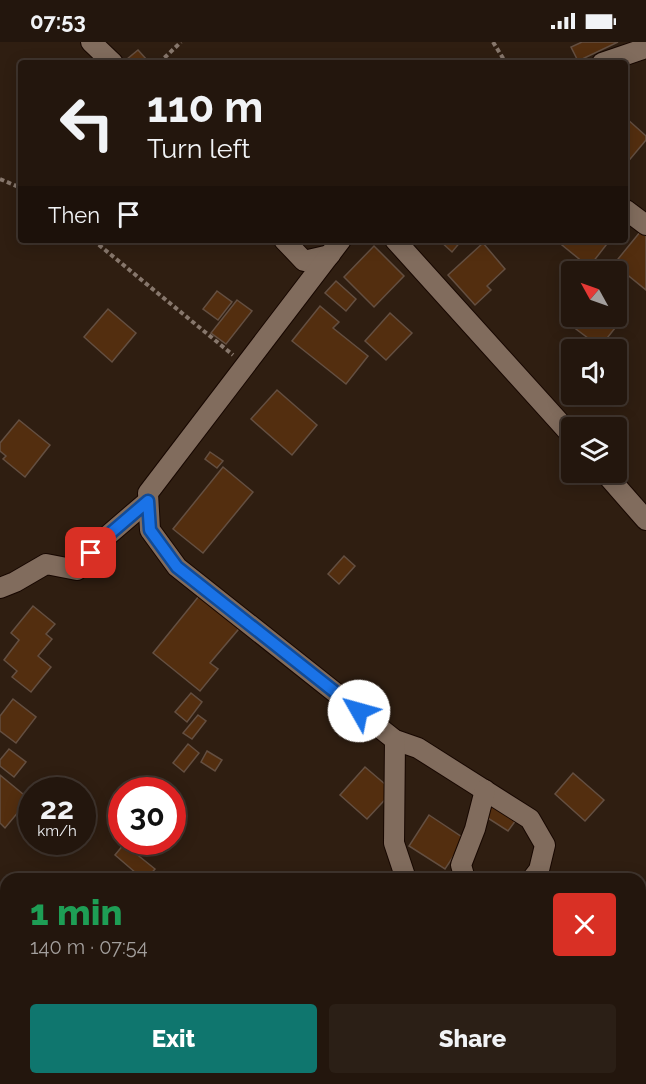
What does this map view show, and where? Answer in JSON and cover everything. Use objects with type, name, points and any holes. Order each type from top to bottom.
[{"type":"street","points":[[92,42],[110,60]]},
{"type":"street","points":[[611,60],[646,48]]},
{"type":"street","points":[[628,212],[646,225]]},
{"type":"street","points":[[287,243],[304,261],[335,247]]},
{"type":"street","points":[[398,243],[561,424]]},
{"type":"street","points":[[335,247],[148,493],[150,530],[177,567],[395,740],[418,748],[530,819],[545,845],[537,873]]},
{"type":"street","points":[[614,483],[646,519]]},
{"type":"street","points":[[0,588],[46,564],[76,570],[106,537],[148,501]]},
{"type":"street","points":[[395,740],[394,843],[404,873]]},
{"type":"street","points":[[463,873],[461,865],[475,829],[484,790]]},
{"type":"path","points":[[162,60],[181,42]]},
{"type":"path","points":[[493,42],[504,60]]},
{"type":"path","points":[[0,179],[18,187]]},
{"type":"path","points":[[97,243],[245,365]]},
{"type":"building","points":[[582,42],[618,42],[580,60],[578,60],[571,47]]},
{"type":"building","points":[[138,50],[147,60],[126,60]]},
{"type":"building","points":[[628,120],[646,136],[646,140],[628,162]]},
{"type":"building","points":[[640,232],[646,236],[646,290],[627,275],[627,261],[616,261]]},
{"type":"building","points":[[442,243],[460,243],[452,252]]},
{"type":"building","points":[[483,243],[505,269],[487,286],[491,290],[475,305],[448,275]]},
{"type":"building","points":[[559,243],[608,243],[594,261],[582,261]]},
{"type":"building","points":[[374,246],[404,276],[374,307],[344,277]]},
{"type":"building","points":[[336,281],[356,299],[346,311],[325,293]]},
{"type":"building","points":[[217,291],[232,302],[218,320],[203,309]]},
{"type":"building","points":[[237,300],[252,311],[226,344],[211,333]]},
{"type":"building","points":[[320,306],[339,322],[333,328],[368,356],[346,384],[292,341]]},
{"type":"building","points":[[108,309],[136,333],[112,362],[84,337]]},
{"type":"building","points":[[390,313],[412,333],[386,360],[365,341]]},
{"type":"building","points":[[573,327],[616,327],[606,339],[589,339]]},
{"type":"building","points":[[277,390],[317,425],[292,455],[251,419]]},
{"type":"building","points":[[19,420],[50,445],[25,477],[3,459],[6,456],[0,451],[0,443]]},
{"type":"building","points":[[210,452],[223,461],[217,468],[205,459]]},
{"type":"building","points":[[223,467],[253,492],[203,553],[173,529]]},
{"type":"building","points":[[344,556],[355,566],[339,584],[328,574]]},
{"type":"building","points":[[203,591],[243,624],[210,663],[218,669],[200,691],[153,653]]},
{"type":"building","points":[[33,606],[55,624],[46,634],[52,639],[38,656],[51,667],[31,692],[12,677],[17,671],[4,660],[19,640],[11,633]]},
{"type":"building","points":[[191,693],[202,702],[187,722],[175,712]]},
{"type":"building","points":[[13,699],[36,717],[16,743],[0,731],[0,716]]},
{"type":"building","points":[[198,715],[206,721],[192,739],[183,733]]},
{"type":"building","points":[[188,744],[199,753],[184,772],[173,763]]},
{"type":"building","points":[[9,749],[26,762],[14,777],[0,766],[0,760]]},
{"type":"building","points":[[207,751],[222,760],[215,771],[201,762]]},
{"type":"building","points":[[365,767],[393,791],[367,819],[340,795]]},
{"type":"building","points":[[573,773],[604,800],[585,821],[555,794]]},
{"type":"building","points":[[0,775],[18,790],[18,812],[5,828],[0,823]]},
{"type":"building","points":[[490,804],[516,820],[508,831],[483,815]]},
{"type":"building","points":[[429,815],[465,839],[445,869],[409,846]]},
{"type":"building","points":[[115,855],[138,855],[155,869],[151,873],[136,873]]},
{"type":"route","points":[[91,553],[148,501],[150,530],[177,567],[359,711]]}]
